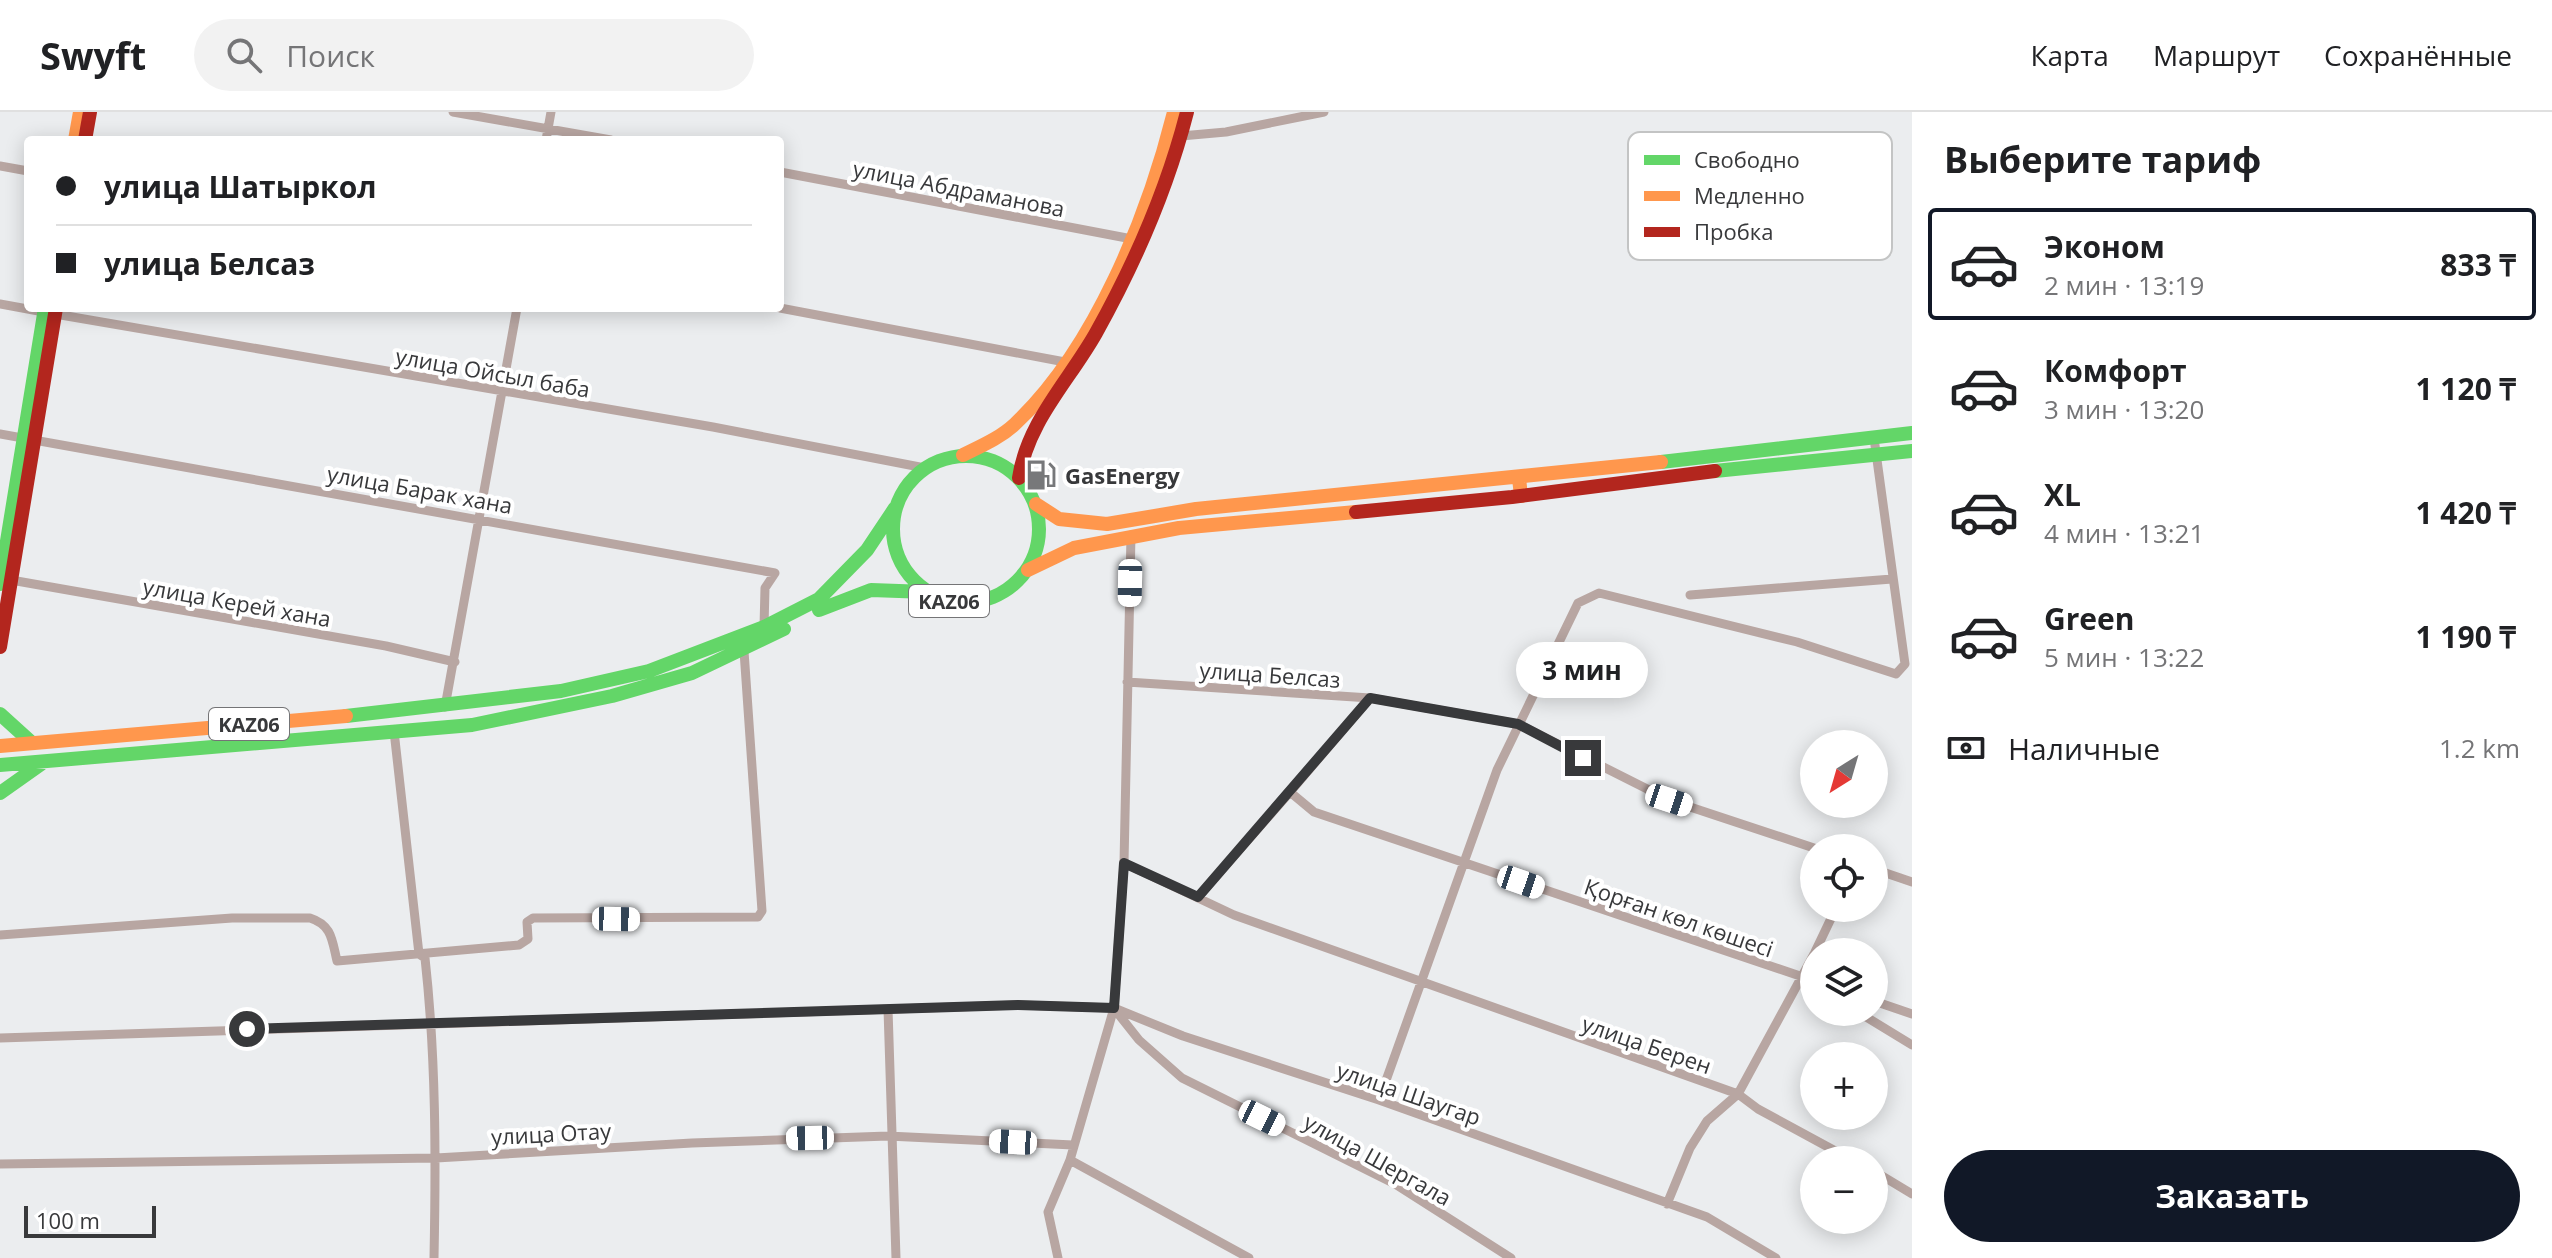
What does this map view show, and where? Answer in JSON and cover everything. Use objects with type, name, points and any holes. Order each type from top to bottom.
[{"type":"main road","points":[[76,136],[80,112]]},
{"type":"main road","points":[[86,136],[90,112]]},
{"type":"main road","points":[[963,455],[1014,425],[1065,362],[1132,239],[1168,148],[1174,112]]},
{"type":"main road","points":[[1019,478],[1020,455],[1026,440],[1079,363],[1148,231],[1187,112]]},
{"type":"main road","points":[[0,647],[3,578],[50,312]]},
{"type":"main road","points":[[925,468],[943,459],[963,455],[983,457],[1003,465],[1019,478],[1036,504],[1059,519],[1107,524],[1196,509],[1519,478],[1912,433]]},
{"type":"main road","points":[[1028,570],[1074,548],[1131,535],[1279,517],[1521,496],[1804,459],[1879,456],[1912,451]]},
{"type":"main road","name":"KАZ06","points":[[0,746],[445,707],[561,691],[649,671],[764,627],[833,589],[867,550],[907,485],[925,468]]},
{"type":"main road","points":[[1519,478],[1521,496]]},
{"type":"main road","points":[[1028,570],[1039,538],[1036,504]]},
{"type":"main road","name":"KАZ06","points":[[895,508],[892,532],[897,555],[909,576],[927,592]]},
{"type":"main road","name":"KАZ06","points":[[0,765],[472,725],[612,696],[692,673],[744,651],[855,591],[880,586],[927,592],[948,601],[971,603],[993,598],[1013,587],[1028,570]]},
{"type":"main road","points":[[0,714],[32,743]]},
{"type":"main road","points":[[0,793],[45,761]]},
{"type":"street","points":[[453,112],[590,136]]},
{"type":"street","points":[[547,136],[551,112]]},
{"type":"street","points":[[1181,136],[1226,132],[1324,112]]},
{"type":"street","points":[[0,166],[24,170]]},
{"type":"street","name":"улица Абдраманова","points":[[784,173],[1132,239]]},
{"type":"street","name":"улица Ойсыл баба","points":[[0,304],[24,307]]},
{"type":"street","points":[[784,309],[1065,362]]},
{"type":"street","name":"улица Ойсыл баба","points":[[61,312],[713,427],[925,468]]},
{"type":"street","points":[[445,707],[516,312]]},
{"type":"street","name":"улица Барак хана","points":[[0,434],[480,517],[775,573],[765,588],[764,627]]},
{"type":"street","points":[[1379,1100],[1462,862],[1518,724],[1578,603],[1599,593],[1781,638],[1896,674],[1905,664],[1879,456],[1874,438]]},
{"type":"street","points":[[1058,1258],[1048,1212],[1070,1160],[1114,1008],[1124,863],[1131,535]]},
{"type":"street","name":"улица Керей хана","points":[[3,578],[455,662]]},
{"type":"street","points":[[1690,595],[1892,579]]},
{"type":"street","points":[[0,935],[232,918],[310,918],[322,922],[330,931],[337,961],[525,943],[527,922],[533,918],[758,917],[762,911],[759,830],[744,651]]},
{"type":"street","name":"улица Белсаз","points":[[1127,682],[1370,698],[1518,724],[1669,800],[1800,843]]},
{"type":"street","points":[[1198,897],[1370,698]]},
{"type":"street","points":[[394,731],[419,954],[425,958],[432,1023],[436,1158],[434,1258]]},
{"type":"street","name":"Қорған көл көшесі","points":[[1290,792],[1314,812],[1800,976]]},
{"type":"street","name":"улица Берен","points":[[1124,863],[1234,915],[1738,1094],[1758,1109],[1826,1146]]},
{"type":"street","points":[[1888,874],[1912,882]]},
{"type":"street","points":[[1667,1204],[1690,1148],[1707,1121],[1738,1094],[1800,982]]},
{"type":"street","name":"улица Шаугар","points":[[0,1038],[1018,1005],[1114,1008],[1183,1036],[1379,1100],[1707,1217],[1776,1258]]},
{"type":"street","points":[[1888,1006],[1912,1014]]},
{"type":"street","name":"улица Шергала","points":[[1114,1008],[1139,1040],[1182,1078],[1395,1184],[1511,1258]]},
{"type":"street","points":[[888,1009],[896,1258]]},
{"type":"street","points":[[1881,1026],[1912,1045]]},
{"type":"street","name":"улица Отау","points":[[0,1164],[31,1161],[436,1158],[719,1141],[894,1136],[1073,1145]]},
{"type":"street","points":[[1070,1160],[1249,1258]]},
{"type":"street","points":[[1888,1179],[1912,1194]]},
{"type":"traffic: fast","points":[[0,584],[44,312]]},
{"type":"traffic: fast","points":[[1661,462],[1912,433]]},
{"type":"traffic: fast","points":[[1715,471],[1912,451]]},
{"type":"traffic: fast","points":[[966,456],[994,461],[1018,477],[1034,501],[1039,529],[1034,557],[1018,581],[994,597],[966,602],[938,597],[914,581],[898,557],[893,529],[898,501],[914,477],[938,461],[966,456]]},
{"type":"traffic: fast","points":[[346,716],[561,691],[649,671],[764,627],[819,599],[867,550],[895,508]]},
{"type":"traffic: fast","points":[[819,610],[871,590],[927,592]]},
{"type":"traffic: fast","points":[[0,765],[472,725],[612,696],[692,673],[784,629]]},
{"type":"traffic: fast","points":[[0,714],[32,743]]},
{"type":"traffic: fast","points":[[0,793],[41,764]]},
{"type":"traffic: slow","points":[[76,136],[80,112]]},
{"type":"traffic: slow","points":[[963,455],[997,438],[1015,424],[1044,393],[1094,320],[1133,237],[1174,112]]},
{"type":"traffic: slow","points":[[1036,504],[1059,519],[1107,524],[1196,509],[1661,462]]},
{"type":"traffic: slow","points":[[1519,478],[1521,496]]},
{"type":"traffic: slow","points":[[1028,570],[1074,548],[1179,528],[1356,512]]},
{"type":"traffic: slow","points":[[0,746],[346,716]]},
{"type":"traffic: jam","points":[[86,136],[90,112]]},
{"type":"traffic: jam","points":[[1019,478],[1023,458],[1040,420],[1096,333],[1137,253],[1170,170],[1187,112]]},
{"type":"traffic: jam","points":[[0,647],[55,312]]},
{"type":"traffic: jam","points":[[1356,512],[1512,497],[1715,471]]},
{"type":"place","name":"GasEnergy","points":[[1041,475]]},
{"type":"route","points":[[247,1029],[1018,1005],[1114,1008],[1124,863],[1198,897],[1370,698],[1518,724],[1583,758]]}]
